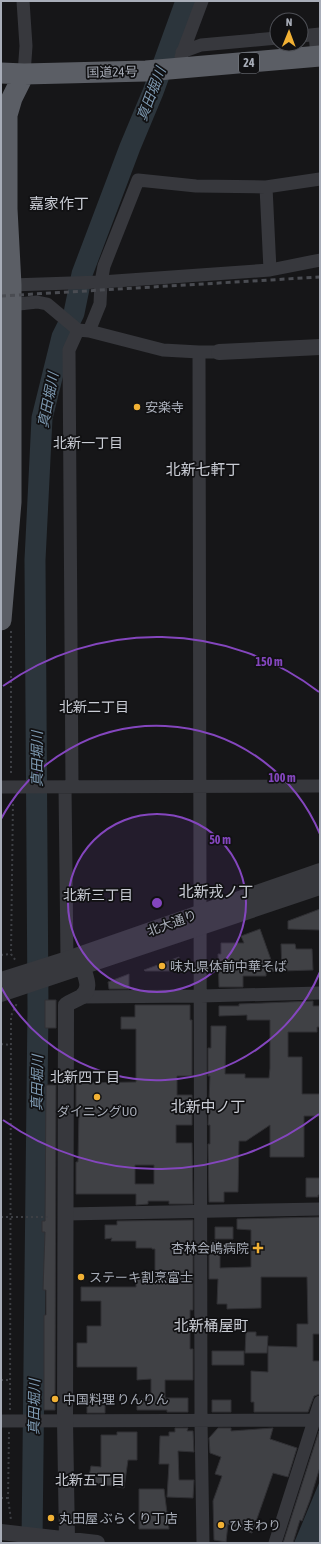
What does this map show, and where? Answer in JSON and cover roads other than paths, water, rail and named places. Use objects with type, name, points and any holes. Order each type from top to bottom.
[{"type":"highway","name":"国道24号","points":[[1,74],[146,72],[180,60],[319,56]]},
{"type":"highway","points":[[1,606],[4,536],[11,502],[7,115],[12,98],[24,74]]},
{"type":"highway","points":[[1,580],[1,606],[6,625]]},
{"type":"street","points":[[23,1],[26,46],[24,74]]},
{"type":"street","points":[[180,60],[202,1]]},
{"type":"street","points":[[318,35],[319,56]]},
{"type":"street","points":[[180,60],[201,45],[269,39]]},
{"type":"street","points":[[67,959],[69,350],[100,304],[98,282],[138,180],[196,186],[266,187],[320,179]]},
{"type":"street","points":[[266,187],[270,270]]},
{"type":"street","points":[[10,295],[65,283],[270,270],[320,260]]},
{"type":"street","points":[[10,295],[47,304],[61,316],[83,330],[163,350],[219,352],[320,347]]},
{"type":"street","points":[[199,352],[202,1211],[201,1420],[203,1543]]},
{"type":"street","points":[[13,787],[320,786]]},
{"type":"street","name":"北大通り","points":[[46,973],[83,968],[320,871]]},
{"type":"street","name":"北大通り","points":[[46,973],[67,959],[320,887]]},
{"type":"street","points":[[81,997],[87,990],[88,985],[83,968]]},
{"type":"street","points":[[1,994],[21,981],[46,973]]},
{"type":"street","points":[[1,980],[21,981]]},
{"type":"street","points":[[67,1539],[65,1421],[66,1005],[72,1000],[81,997],[201,996],[320,992]]},
{"type":"street","points":[[66,1214],[320,1209]]},
{"type":"street","points":[[275,1543],[320,1402]]},
{"type":"street","points":[[5,1421],[315,1420]]},
{"type":"street","points":[[12,1533],[97,1543]]},
{"type":"waterway","name":"真田堀川","points":[[32,1543],[38,1008],[35,560],[42,418],[62,337],[74,313],[82,274],[130,147],[153,92],[186,1]]},
{"type":"railway","points":[[1,296],[320,277]]},
{"type":"place","name":"安楽寺","points":[[137,407]]},
{"type":"place","name":"味丸県体前中華そば","points":[[162,966]]},
{"type":"place","name":"ダイニングUO","points":[[97,1097]]},
{"type":"place","name":"杏林会嶋病院","points":[[258,1248]]},
{"type":"place","name":"ステーキ割烹富士","points":[[81,1277]]},
{"type":"place","name":"中国料理 りんりん","points":[[55,1399]]},
{"type":"place","name":"丸田屋 ぶらくり丁店","points":[[51,1518]]},
{"type":"place","name":"ひまわり","points":[[221,1525]]},
{"type":"district","name":"嘉家作丁","points":[[59,203]]},
{"type":"district","name":"北新一丁目","points":[[88,443]]},
{"type":"district","name":"北新七軒丁","points":[[203,469]]},
{"type":"district","name":"北新二丁目","points":[[94,707]]},
{"type":"district","name":"北新戎ノ丁","points":[[216,891]]},
{"type":"district","name":"北新三丁目","points":[[98,895]]},
{"type":"district","name":"北新四丁目","points":[[85,1077]]},
{"type":"district","name":"北新中ノ丁","points":[[208,1106]]},
{"type":"district","name":"北新桶屋町","points":[[211,1325]]},
{"type":"district","name":"北新五丁目","points":[[90,1480]]}]
